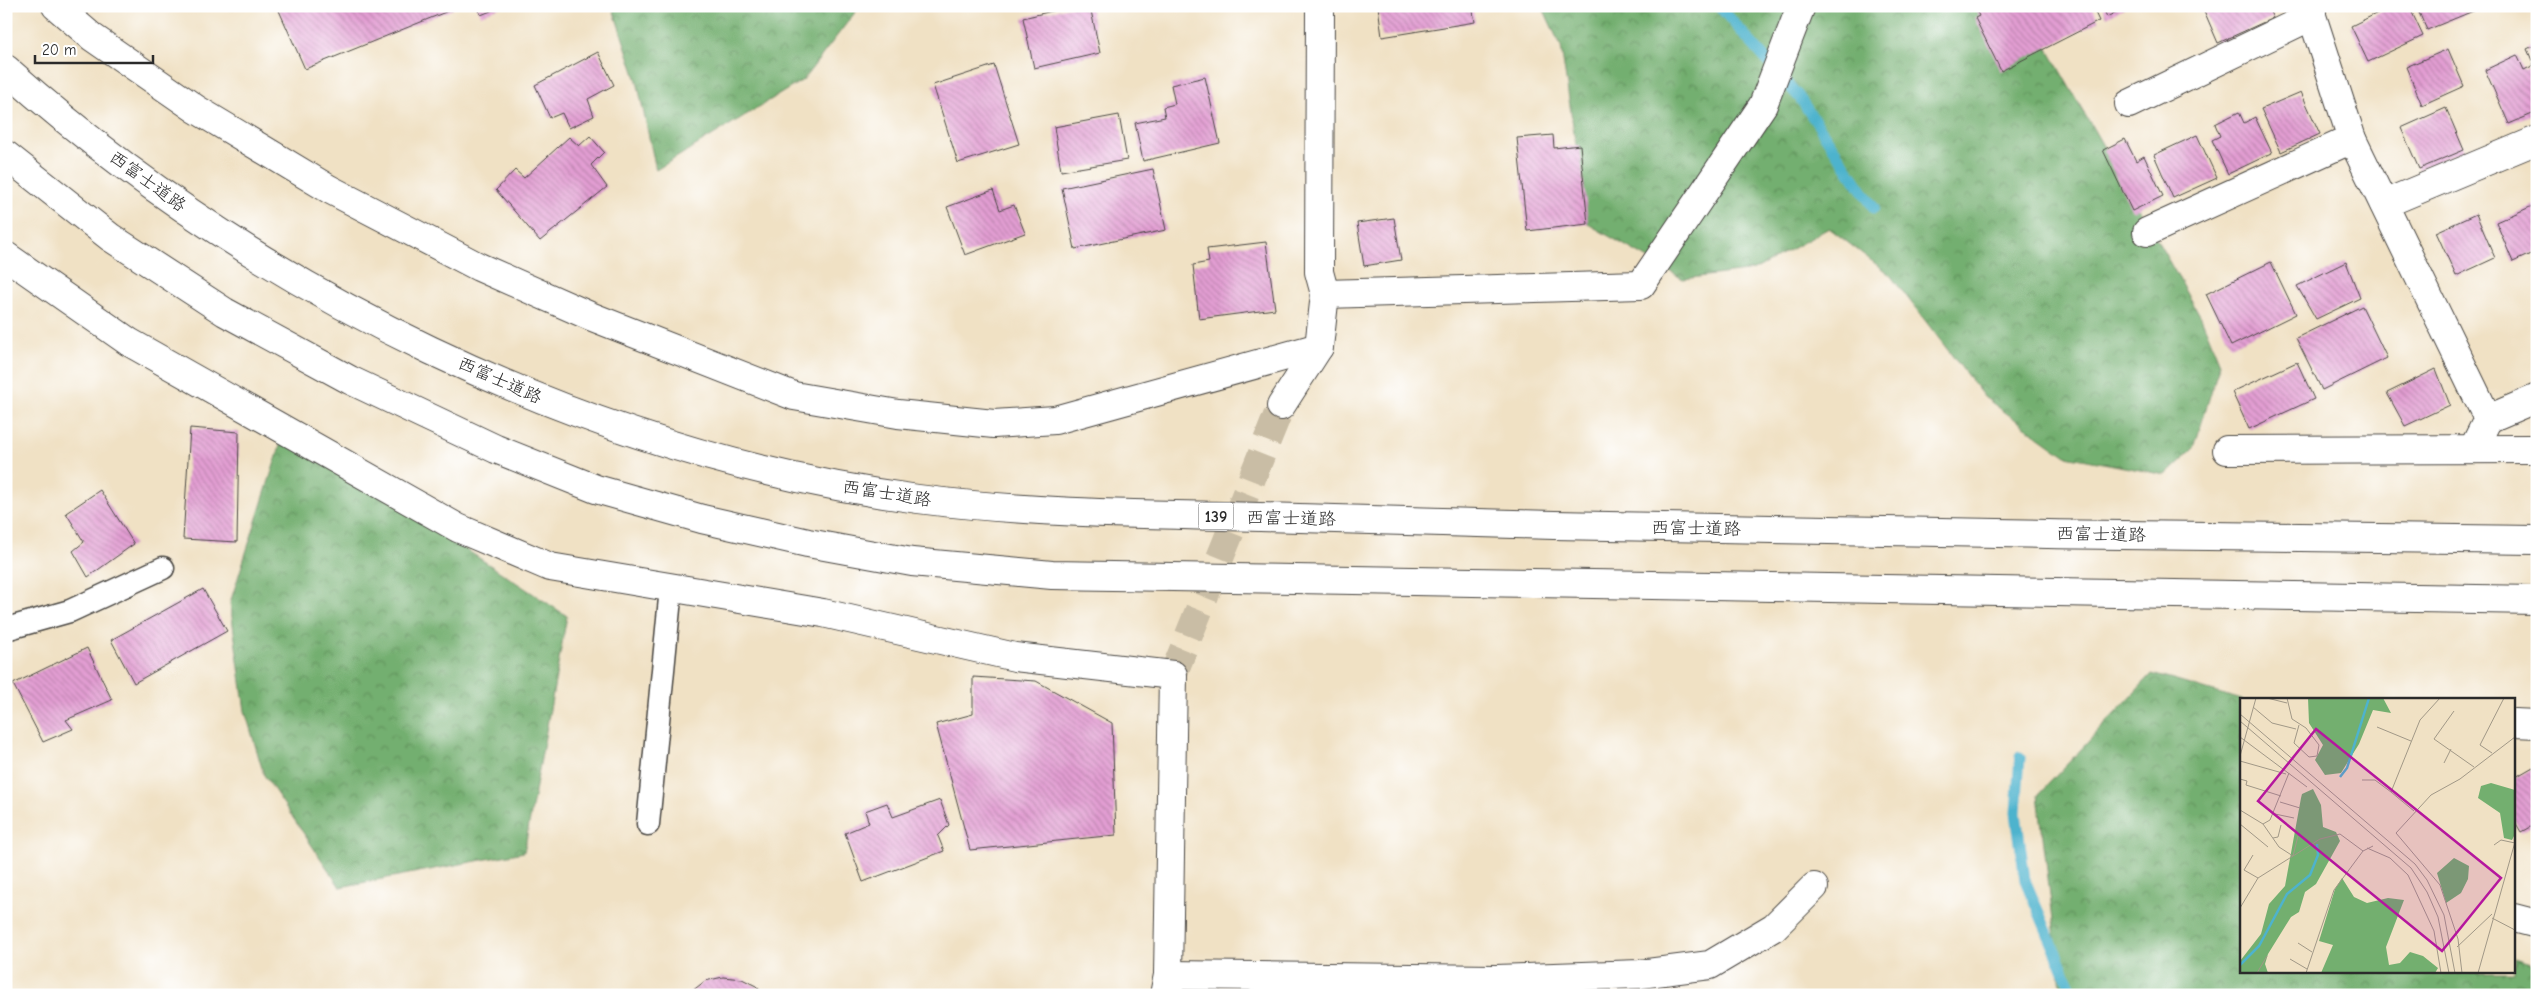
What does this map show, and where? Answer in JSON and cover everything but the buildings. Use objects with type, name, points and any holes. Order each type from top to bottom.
[{"type":"main road","points":[[56,6],[92,37],[196,109],[329,190],[479,267],[590,316],[794,396],[898,414],[994,424],[1055,420],[1319,347]]},
{"type":"main road","points":[[1281,406],[1319,347],[1325,294],[1319,272],[1320,6]]},
{"type":"main road","points":[[1325,294],[1641,285],[1763,105],[1800,6]]},
{"type":"main road","points":[[2129,104],[2312,11],[2352,139],[2488,419]]},
{"type":"main road","name":"西富士道路","points":[[6,69],[44,103],[151,186],[261,257],[383,327],[520,391],[617,428],[718,457],[818,482],[918,499],[1054,512],[1666,527],[2537,540]]},
{"type":"main road","points":[[2147,232],[2352,139]]},
{"type":"main road","points":[[2384,204],[2537,140]]},
{"type":"main road","points":[[6,155],[110,236],[225,312],[350,380],[496,449],[596,489],[702,519],[808,543],[912,562],[1052,575],[2537,600]]},
{"type":"main road","points":[[6,256],[129,342],[458,528],[550,567],[823,613],[1015,657],[1173,675],[1166,985],[1499,987],[1640,974],[1710,965],[1774,927],[1814,887]]},
{"type":"main road","points":[[2472,449],[2488,419],[2537,398]]},
{"type":"main road","points":[[2227,450],[2537,449]]},
{"type":"main road","points":[[2516,723],[2537,724]]},
{"type":"main road","points":[[2516,919],[2537,924]]},
{"type":"lane","points":[[6,629],[70,611],[163,568]]},
{"type":"lane","points":[[648,824],[671,588]]},
{"type":"green space","points":[[612,6],[860,6],[803,80],[656,170],[637,81]]},
{"type":"green space","points":[[1542,6],[2023,6],[2201,317],[2220,363],[2194,448],[2166,475],[2066,456],[1984,397],[1890,275],[1829,228],[1754,270],[1683,279],[1588,224],[1561,47]]},
{"type":"green space","points":[[285,430],[567,616],[524,852],[340,887],[264,775],[245,711],[230,603]]},
{"type":"green space","points":[[2152,674],[2240,699],[2240,974],[2516,974],[2516,959],[2537,965],[2537,995],[2062,995],[2038,795]]},
{"type":"waterway","points":[[1719,6],[1799,97],[1874,208]]},
{"type":"waterway","points":[[2020,757],[2016,813],[2025,880],[2074,995]]},
{"type":"tunnel","points":[[1173,675],[1281,406]]}]
